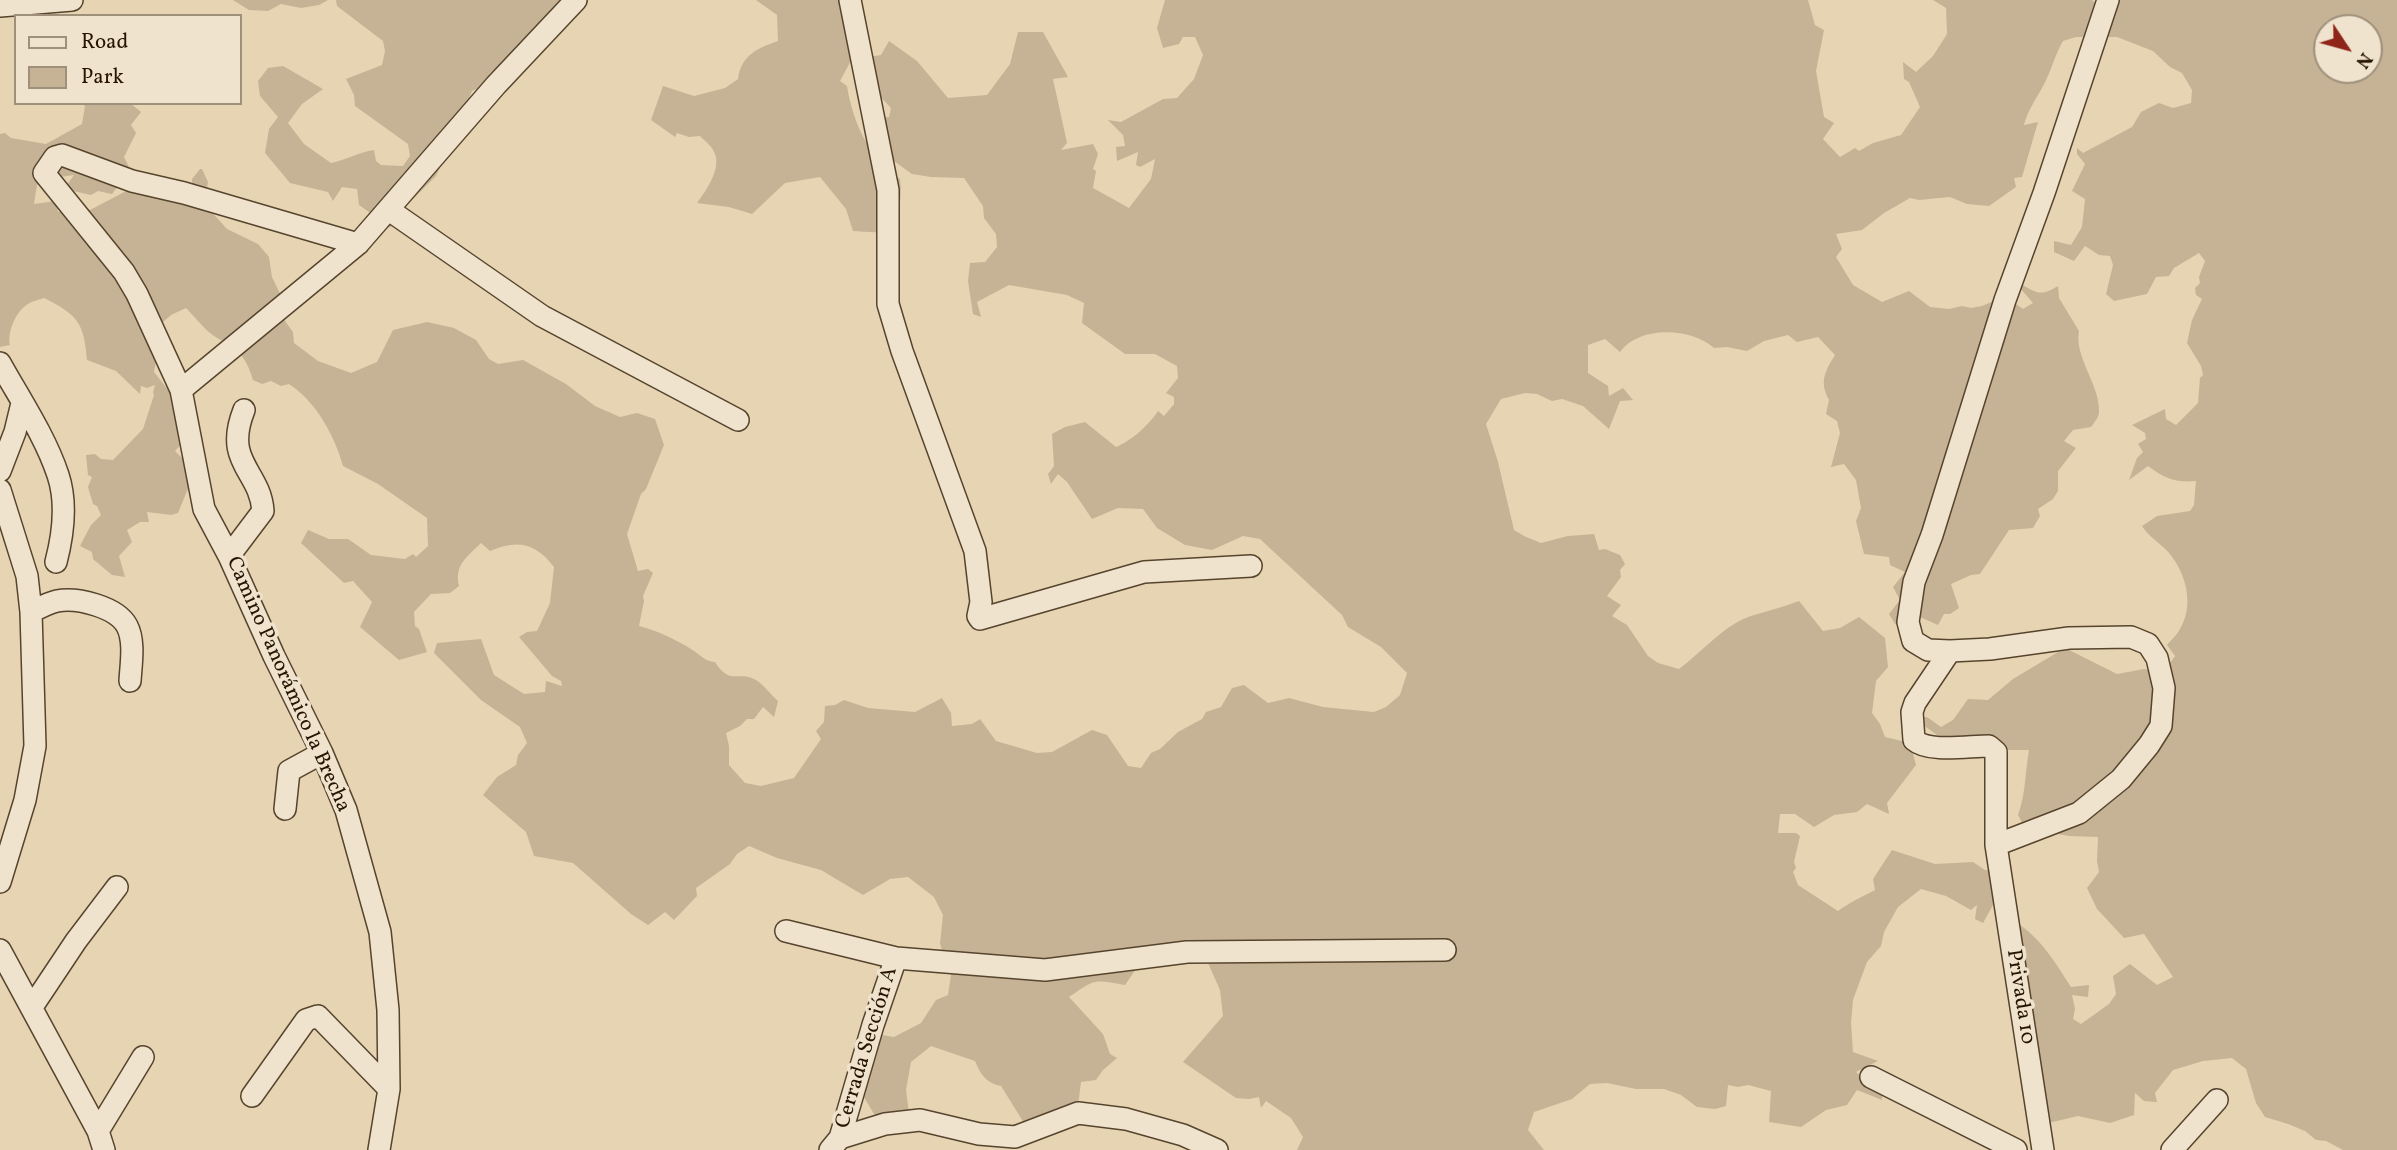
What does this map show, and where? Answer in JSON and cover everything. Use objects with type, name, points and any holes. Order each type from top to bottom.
[{"type":"street","points":[[0,6],[72,0]]},
{"type":"street","points":[[181,390],[358,244],[496,85],[576,0]]},
{"type":"street","points":[[850,0],[888,190],[888,304],[902,351],[975,551],[981,593],[978,616],[980,619],[1144,572],[1251,566]]},
{"type":"street","points":[[1996,845],[2079,813],[2121,779],[2161,726],[2164,688],[2157,658],[2148,644],[2131,636],[2069,638],[1990,649],[1928,650],[1913,641],[1908,622],[1914,582],[1933,535],[2005,300],[2044,193],[2108,0]]},
{"type":"street","name":"Camino Panorámico la Brecha","points":[[358,244],[184,193],[132,181],[62,155],[55,157],[45,170],[46,176],[124,272],[137,293],[181,390],[204,509],[322,752],[346,810],[380,932],[388,1010],[389,1089],[379,1150]]},
{"type":"street","points":[[389,210],[542,316],[738,420]]},
{"type":"street","points":[[0,363],[59,475],[62,537],[57,562]]},
{"type":"street","points":[[0,471],[22,404]]},
{"type":"street","points":[[229,556],[263,511],[262,499],[241,461],[238,425],[244,410]]},
{"type":"street","points":[[0,490],[27,576],[31,612],[35,746],[24,800],[0,882]]},
{"type":"street","points":[[31,612],[58,601],[87,602],[117,614],[128,627],[132,648],[130,681]]},
{"type":"street","name":"Privada 10","points":[[1950,651],[1915,703],[1912,712],[1914,740],[1931,748],[1989,746],[1996,752],[1996,845],[2043,1150]]},
{"type":"street","points":[[285,809],[289,771],[322,752]]},
{"type":"street","points":[[32,1007],[76,941],[117,887]]},
{"type":"street","points":[[786,931],[896,958],[1045,970],[1187,952],[1445,950]]},
{"type":"street","points":[[0,950],[101,1141]]},
{"type":"street","name":"Cerrada Sección A","points":[[835,1144],[896,958]]},
{"type":"street","points":[[252,1096],[306,1020],[318,1016],[389,1089]]},
{"type":"street","points":[[101,1141],[143,1057]]},
{"type":"street","points":[[1871,1077],[2016,1150]]},
{"type":"street","points":[[2180,1147],[2217,1100]]},
{"type":"street","points":[[835,1144],[873,1127],[920,1120],[979,1133],[1015,1137],[1078,1113],[1126,1118],[1184,1135],[1217,1150]]},
{"type":"green space","points":[[233,0],[328,0],[319,5],[301,8],[281,4],[268,11],[249,10]]},
{"type":"green space","points":[[336,0],[567,0],[520,52],[490,73],[481,87],[472,91],[436,176],[396,216],[395,225],[377,232],[379,219],[359,205],[357,189],[342,187],[333,201],[328,192],[290,183],[265,153],[269,129],[278,117],[260,96],[258,81],[268,68],[283,66],[323,89],[302,104],[288,123],[304,144],[331,163],[374,150],[376,161],[381,165],[403,166],[410,156],[408,144],[355,106],[354,95],[346,79],[382,65],[385,51],[383,41],[337,6]]},
{"type":"green space","points":[[756,0],[849,0],[841,12],[849,27],[854,55],[840,81],[847,86],[853,113],[864,139],[879,161],[900,179],[899,210],[887,229],[880,232],[853,231],[846,209],[820,177],[785,183],[752,214],[729,207],[697,203],[714,173],[714,151],[700,136],[689,137],[677,133],[675,137],[651,120],[663,86],[694,96],[725,88],[738,79],[747,58],[778,41],[777,15]]},
{"type":"green space","points":[[1165,0],[1808,0],[1815,25],[1824,30],[1816,71],[1824,117],[1834,123],[1823,139],[1840,157],[1855,148],[1859,151],[1873,143],[1901,135],[1920,107],[1909,82],[1904,79],[1903,62],[1916,72],[1933,56],[1947,34],[1946,8],[1933,0],[2092,0],[2100,7],[2109,0],[2397,0],[2397,1150],[2343,1150],[2326,1141],[2316,1140],[2305,1131],[2265,1117],[2256,1103],[2246,1069],[2232,1058],[2203,1061],[2173,1070],[2155,1093],[2157,1102],[2144,1101],[2135,1093],[2134,1115],[2110,1123],[2078,1116],[2040,1125],[2002,914],[2018,909],[2020,925],[2042,946],[2071,987],[2089,985],[2088,997],[2072,995],[2075,1009],[2073,1019],[2081,1024],[2109,1004],[2116,994],[2113,976],[2130,964],[2157,985],[2173,977],[2144,934],[2124,938],[2097,909],[2087,888],[2099,872],[2098,837],[2069,836],[2025,828],[2018,815],[2029,750],[2007,750],[1965,737],[1940,737],[1913,718],[1927,717],[1941,727],[1953,720],[1968,699],[1988,700],[2013,679],[2058,652],[2069,650],[2117,674],[2144,669],[2163,673],[2175,656],[2167,645],[2178,632],[2185,617],[2185,584],[2176,563],[2142,526],[2157,516],[2190,511],[2194,505],[2196,481],[2170,479],[2148,466],[2129,480],[2137,458],[2143,452],[2138,444],[2146,439],[2145,433],[2132,425],[2165,409],[2166,419],[2176,425],[2198,403],[2200,378],[2203,375],[2201,366],[2187,343],[2192,320],[2202,299],[2196,295],[2195,288],[2200,283],[2199,277],[2205,261],[2199,253],[2174,268],[2169,276],[2156,277],[2147,294],[2114,301],[2106,294],[2113,265],[2110,256],[2099,255],[2085,246],[2074,261],[2054,252],[2054,241],[2071,245],[2082,227],[2085,199],[2072,191],[2085,164],[2077,154],[2077,148],[2083,153],[2132,127],[2141,112],[2159,103],[2173,108],[2191,103],[2192,90],[2182,73],[2170,67],[2153,51],[2117,37],[2076,37],[2063,41],[2024,125],[2038,122],[2022,177],[2014,178],[2016,187],[1989,206],[1967,204],[1950,197],[1919,200],[1910,198],[1862,230],[1836,234],[1842,249],[1836,257],[1853,285],[1882,302],[1909,291],[1930,307],[1971,308],[2005,296],[2023,309],[2033,303],[2019,283],[2042,293],[2058,286],[2059,298],[2079,331],[2080,351],[2096,391],[2099,412],[2091,427],[2073,430],[2064,441],[2076,448],[2058,471],[2058,491],[2053,499],[2038,509],[2040,516],[2033,528],[2009,530],[1980,574],[1951,584],[1959,608],[1950,614],[1944,614],[1938,625],[1920,617],[1895,624],[1889,614],[1900,600],[1893,587],[1905,572],[1890,565],[1889,557],[1864,554],[1856,521],[1861,508],[1856,480],[1844,464],[1831,467],[1840,433],[1837,421],[1826,414],[1829,400],[1824,382],[1835,355],[1818,337],[1797,342],[1788,335],[1764,341],[1747,351],[1727,347],[1714,348],[1704,341],[1679,333],[1666,332],[1640,337],[1620,352],[1605,339],[1588,345],[1588,373],[1608,386],[1609,396],[1623,388],[1633,400],[1620,401],[1609,429],[1583,406],[1562,399],[1552,401],[1537,394],[1525,393],[1501,399],[1486,424],[1514,530],[1541,543],[1568,536],[1594,534],[1599,550],[1605,549],[1620,555],[1625,564],[1620,570],[1621,577],[1607,596],[1621,605],[1612,616],[1627,625],[1648,656],[1658,663],[1679,669],[1732,625],[1799,601],[1823,631],[1840,628],[1859,617],[1885,638],[1888,667],[1876,681],[1872,713],[1885,737],[1910,743],[1916,765],[1887,803],[1889,814],[1867,804],[1857,812],[1834,815],[1814,827],[1795,814],[1780,814],[1778,833],[1796,833],[1800,836],[1794,862],[1796,868],[1793,872],[1798,885],[1838,911],[1875,890],[1873,879],[1892,850],[1935,864],[1973,862],[1985,870],[2001,872],[2013,879],[2012,889],[1993,905],[1983,923],[1975,919],[1977,905],[1971,910],[1946,896],[1921,889],[1898,907],[1884,932],[1881,946],[1867,962],[1853,1000],[1851,1023],[1853,1052],[1878,1061],[1856,1072],[1869,1083],[1883,1085],[1882,1100],[1857,1090],[1847,1105],[1826,1110],[1801,1127],[1769,1122],[1771,1091],[1748,1085],[1728,1085],[1726,1106],[1715,1109],[1697,1107],[1681,1095],[1664,1089],[1636,1089],[1607,1083],[1590,1084],[1572,1099],[1534,1112],[1528,1130],[1544,1150],[1297,1150],[1303,1137],[1291,1118],[1266,1101],[1261,1108],[1259,1097],[1236,1098],[1183,1062],[1223,1016],[1220,990],[1208,963],[1186,954],[1138,966],[1125,985],[1095,982],[1069,997],[1103,1034],[1110,1054],[1117,1058],[1096,1080],[1081,1082],[1078,1106],[1029,1131],[1001,1086],[985,1078],[975,1061],[931,1046],[911,1062],[906,1090],[909,1113],[887,1123],[874,1114],[852,1077],[882,1035],[894,1037],[921,1023],[936,1000],[948,995],[951,975],[940,944],[943,915],[934,897],[908,877],[890,879],[863,895],[821,870],[777,858],[749,846],[737,854],[730,864],[696,888],[697,896],[674,920],[665,912],[648,925],[631,914],[573,863],[534,856],[526,832],[483,795],[497,777],[516,765],[518,755],[527,743],[520,727],[481,700],[434,653],[437,643],[481,639],[494,675],[524,694],[545,692],[546,681],[562,686],[561,681],[552,676],[519,637],[527,632],[537,631],[550,603],[554,567],[547,559],[533,548],[517,544],[490,551],[481,543],[460,567],[459,586],[450,593],[431,594],[414,612],[415,626],[419,629],[427,652],[399,660],[360,627],[372,602],[353,581],[344,583],[301,543],[308,530],[329,539],[348,539],[371,555],[405,559],[413,554],[416,557],[428,546],[427,518],[378,484],[343,466],[330,432],[308,400],[289,384],[281,386],[271,381],[262,384],[253,380],[239,353],[210,333],[186,308],[163,322],[154,372],[172,395],[187,438],[175,451],[182,458],[194,459],[195,483],[187,491],[178,513],[171,515],[147,512],[149,522],[140,522],[127,530],[132,542],[119,556],[125,577],[112,575],[93,559],[92,552],[80,546],[91,525],[101,515],[93,504],[88,487],[92,477],[88,475],[86,455],[95,454],[101,459],[113,460],[143,429],[155,385],[147,388],[141,386],[140,394],[116,371],[87,360],[84,337],[77,322],[72,315],[44,298],[24,307],[11,328],[10,345],[0,347],[0,134],[46,144],[82,124],[84,105],[132,105],[141,112],[131,125],[136,133],[124,157],[130,169],[118,165],[121,182],[112,194],[98,191],[91,195],[64,189],[74,175],[47,179],[37,185],[34,204],[56,201],[58,212],[78,206],[90,210],[130,189],[192,201],[192,179],[202,169],[208,182],[207,207],[227,229],[258,244],[269,257],[272,277],[284,302],[285,321],[293,332],[294,343],[318,361],[351,373],[377,362],[393,330],[427,322],[454,328],[476,340],[489,359],[498,364],[523,360],[566,384],[595,406],[620,417],[637,413],[655,419],[664,445],[646,489],[641,494],[627,534],[638,571],[648,569],[653,573],[643,596],[639,626],[679,642],[705,659],[715,662],[725,674],[756,680],[778,701],[774,717],[763,707],[754,719],[747,719],[726,733],[729,765],[745,783],[761,786],[794,778],[821,739],[816,731],[824,722],[825,706],[844,700],[868,708],[915,712],[942,698],[951,713],[952,726],[972,724],[980,719],[996,741],[1037,753],[1052,752],[1092,730],[1107,735],[1128,766],[1141,768],[1151,753],[1160,749],[1178,732],[1202,719],[1206,712],[1221,707],[1232,688],[1244,685],[1268,703],[1289,698],[1323,707],[1374,712],[1386,707],[1400,695],[1407,673],[1381,647],[1348,627],[1342,615],[1260,539],[1243,536],[1212,550],[1185,545],[1157,528],[1143,509],[1118,508],[1092,519],[1067,482],[1058,474],[1051,484],[1048,474],[1054,466],[1052,434],[1065,427],[1085,422],[1116,447],[1128,441],[1150,422],[1158,411],[1164,416],[1174,404],[1174,397],[1166,393],[1178,378],[1177,366],[1155,354],[1125,354],[1082,323],[1084,303],[1067,295],[1009,285],[977,302],[981,317],[973,314],[968,281],[970,263],[985,262],[997,247],[996,234],[984,218],[983,206],[964,178],[912,174],[884,154],[873,119],[889,117],[891,108],[874,90],[868,57],[881,55],[889,41],[917,61],[948,98],[987,95],[1010,64],[1018,32],[1043,32],[1068,77],[1053,79],[1067,143],[1061,150],[1093,144],[1098,154],[1093,169],[1096,171],[1093,188],[1129,208],[1151,179],[1155,159],[1140,167],[1136,165],[1138,152],[1117,161],[1116,147],[1125,146],[1123,135],[1108,120],[1121,122],[1163,99],[1177,98],[1194,79],[1203,55],[1195,37],[1183,37],[1179,44],[1163,48],[1157,28]]}]
